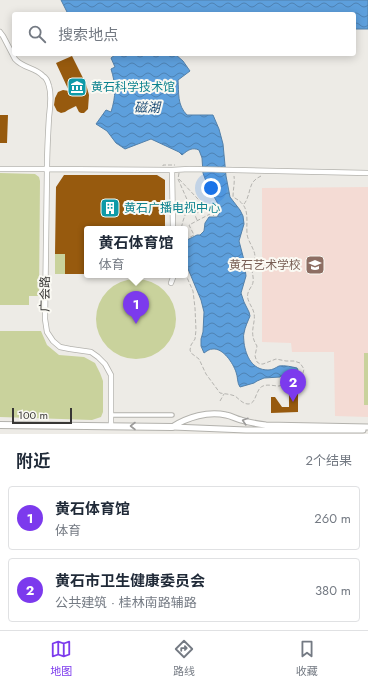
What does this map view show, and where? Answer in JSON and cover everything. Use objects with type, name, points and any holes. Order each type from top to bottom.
[{"type":"main road","points":[[172,427],[187,419],[215,413],[228,415],[254,424],[368,427]]},
{"type":"main road","points":[[0,425],[172,427],[246,430],[368,430]]},
{"type":"street","name":"广会路","points":[[0,32],[12,54]]},
{"type":"street","name":"广会路","points":[[13,56],[17,62],[23,66],[43,74],[49,86],[50,104],[46,169],[44,319],[47,332],[52,341],[60,347],[91,352],[105,364],[111,376],[111,426]]},
{"type":"street","points":[[0,169],[189,169],[368,172]]},
{"type":"street","points":[[172,170],[173,226]]},
{"type":"street","points":[[171,283],[173,278]]},
{"type":"street","points":[[111,415],[172,415]]},
{"type":"path","points":[[179,175],[178,179],[197,220]]},
{"type":"path","points":[[188,278],[193,291],[196,330],[195,339],[190,350],[199,359],[206,374],[220,393],[230,394],[246,404],[251,404],[255,400],[260,388],[264,386],[279,386],[290,379],[298,379],[302,377],[304,369],[300,363],[276,359],[260,364],[256,360],[255,356],[257,346],[252,332],[254,316],[248,295],[253,282],[252,269],[255,256],[254,250],[248,238],[246,208],[244,204],[233,196],[235,182],[234,176]]},
{"type":"path","points":[[244,204],[248,198],[252,184],[261,176]]},
{"type":"path","points":[[178,179],[214,216]]},
{"type":"path","points":[[192,208],[202,203]]},
{"type":"path","points":[[182,226],[189,204]]},
{"type":"path","points":[[194,214],[206,208]]},
{"type":"path","points":[[188,238],[194,235],[189,225],[211,214]]},
{"type":"path","points":[[220,401],[224,394]]},
{"type":"shaded area","name":"黄石艺术学校","points":[[368,187],[368,417],[335,416],[334,352],[292,352],[291,343],[262,342],[262,188]]},
{"type":"green space","points":[[0,173],[35,174],[39,177],[40,181],[39,296],[29,296],[29,305],[0,305]]},
{"type":"green space","points":[[55,254],[65,254],[65,274],[55,274]]},
{"type":"green space","points":[[128,279],[144,279],[165,290],[176,311],[176,327],[165,348],[144,359],[128,359],[114,353],[107,348],[102,341],[96,327],[96,311],[102,297],[107,290],[114,285]]},
{"type":"green space","points":[[0,331],[41,331],[47,345],[59,355],[84,357],[95,363],[103,381],[103,412],[101,417],[92,420],[0,417]]},
{"type":"green space","points":[[364,353],[368,353],[368,405],[364,405]]},
{"type":"water","points":[[61,0],[368,0],[368,29],[356,29],[356,12],[67,12]]},
{"type":"water","name":"磁湖","points":[[114,56],[177,56],[190,71],[178,80],[180,103],[187,115],[213,115],[223,144],[226,176],[230,197],[243,216],[244,224],[239,241],[246,276],[241,293],[250,316],[244,335],[246,353],[254,365],[258,368],[271,370],[279,366],[284,366],[297,368],[298,370],[286,373],[280,377],[264,378],[240,387],[235,368],[224,353],[217,349],[213,349],[204,353],[201,346],[201,339],[203,332],[204,312],[201,300],[188,269],[188,240],[200,235],[204,231],[205,223],[209,217],[217,217],[219,214],[217,202],[203,173],[202,158],[199,150],[190,150],[182,155],[179,152],[151,139],[125,149],[116,143],[107,131],[96,124],[106,110],[111,112],[114,101],[115,90],[111,69],[115,67],[111,58]]},
{"type":"building","name":"黄石科学技术馆","points":[[72,56],[86,84],[89,95],[88,109],[84,113],[79,112],[76,106],[61,113],[57,111],[54,105],[58,92],[63,90],[69,91],[56,63]]},
{"type":"building","points":[[0,115],[8,115],[7,143],[0,143]]},
{"type":"building","name":"黄石广播电视中心","points":[[64,175],[157,175],[165,180],[165,226],[84,226],[84,274],[65,274],[65,254],[55,254],[56,187]]},
{"type":"building","points":[[289,393],[298,393],[298,412],[271,413],[271,397],[275,397],[282,407],[289,407]]},
{"type":"place","name":"黄石科学技术馆","points":[[77,87]]},
{"type":"place","name":"黄石广播电视中心","points":[[110,208]]},
{"type":"place","name":"黄石艺术学校","points":[[315,265]]},
{"type":"place","name":"黄石体育馆","points":[[136,324]]},
{"type":"place","name":"黄石市卫生健康委员会","points":[[293,402]]}]
